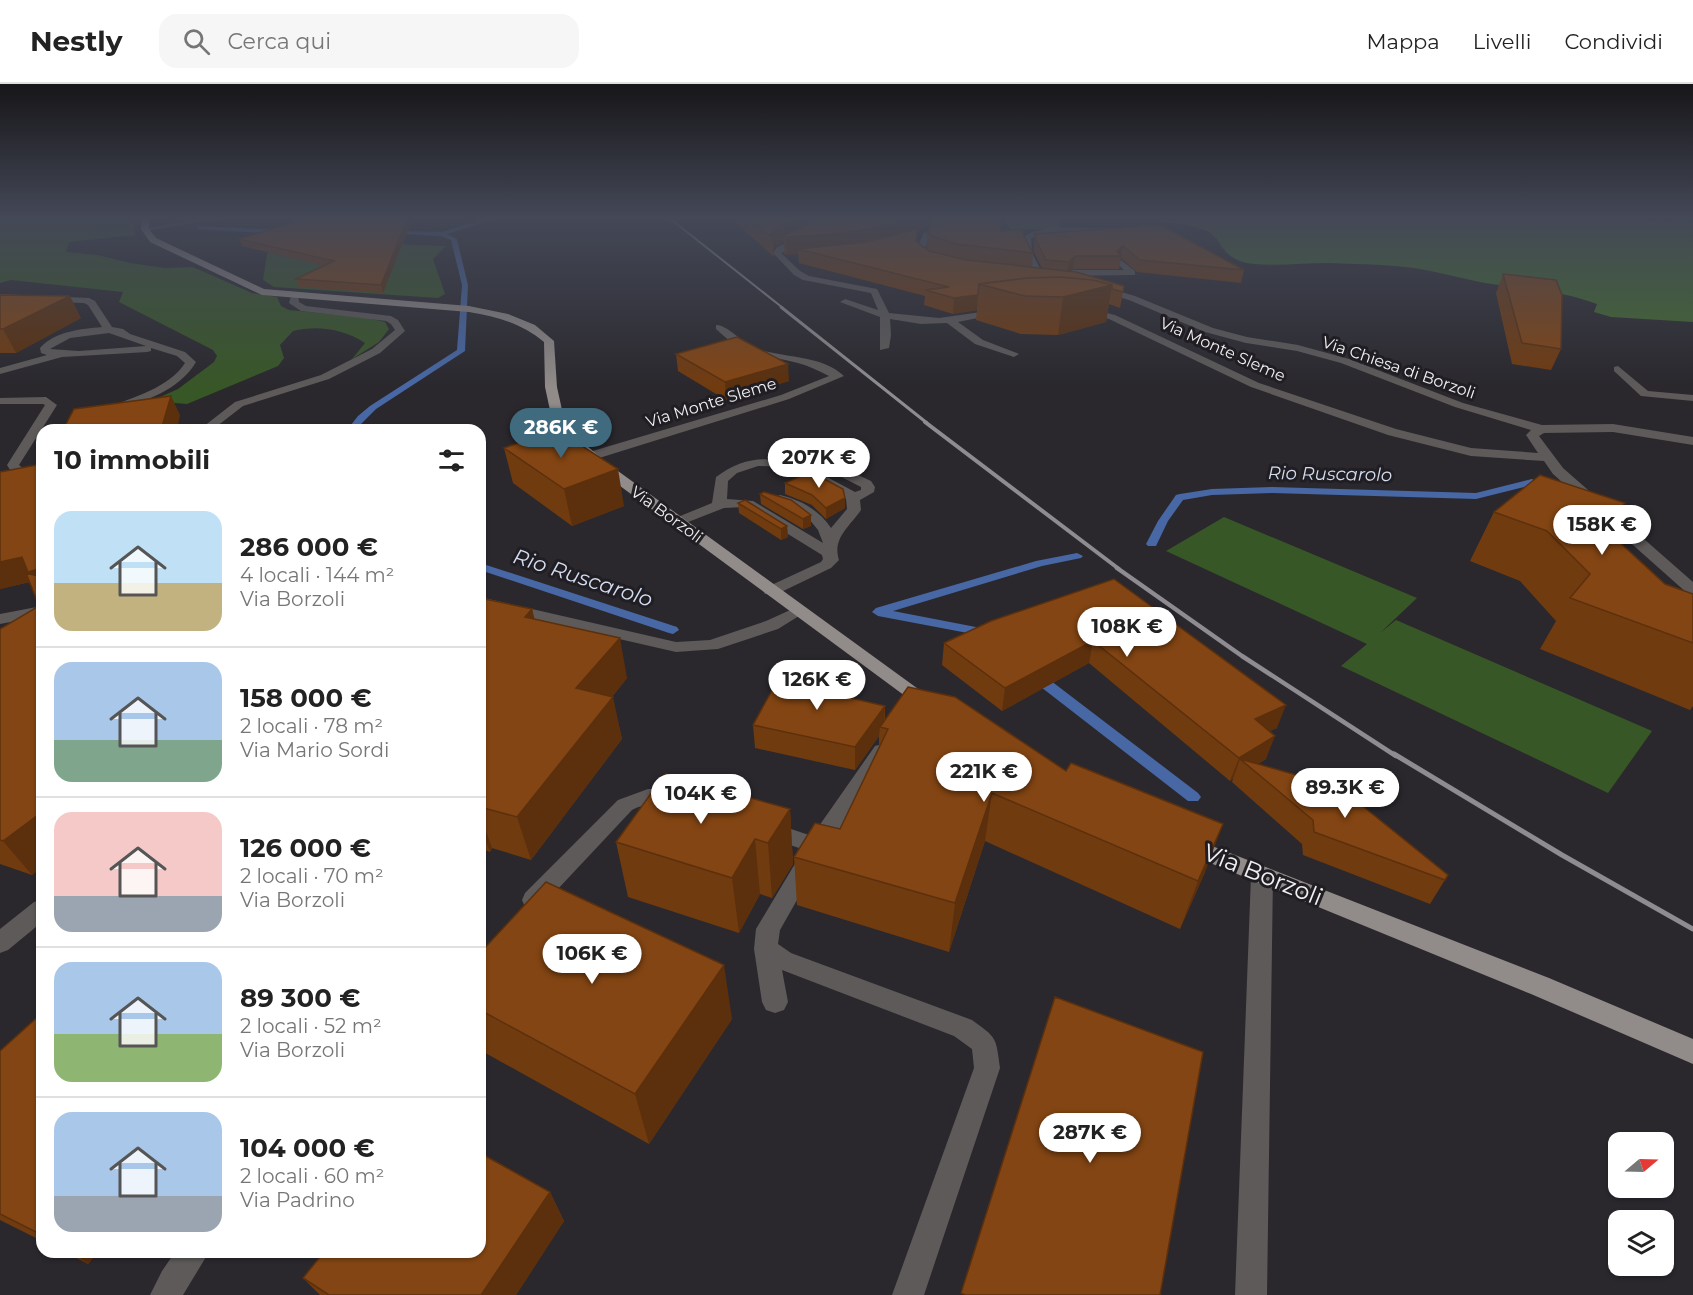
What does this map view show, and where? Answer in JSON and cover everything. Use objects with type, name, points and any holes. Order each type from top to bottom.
[{"type":"main road","name":"Via Borzoli","points":[[221,274],[262,292],[469,309],[505,316],[532,327],[549,341],[552,387],[560,429],[591,456],[678,522],[944,715]]},
{"type":"main road","name":"Via Borzoli","points":[[1167,837],[1540,986],[1693,1052]]},
{"type":"street","points":[[798,274],[806,278],[874,291],[879,298],[887,334],[884,348]]},
{"type":"street","name":"Via Chiesa di Borzoli","points":[[1029,274],[1075,281],[1132,298],[1209,330],[1246,340],[1298,348],[1345,361],[1459,405],[1541,429],[1613,428],[1693,441]]},
{"type":"street","points":[[213,424],[238,404],[325,377],[376,351],[400,331],[395,322],[388,318],[303,309],[294,303],[295,295]]},
{"type":"street","points":[[0,297],[86,300],[92,303],[109,330]]},
{"type":"street","points":[[845,302],[883,315],[915,322],[949,320],[1010,309]]},
{"type":"street","name":"Via Monte Sleme","points":[[1072,309],[1112,317],[1255,384],[1392,432],[1472,452],[1547,457]]},
{"type":"street","points":[[949,320],[978,342],[1014,354]]},
{"type":"street","name":"Via Monte Sleme","points":[[591,456],[785,397],[839,376],[801,360],[753,353],[734,342],[719,327]]},
{"type":"street","points":[[59,355],[45,351],[45,348],[69,335],[109,330],[119,331],[126,336],[180,354],[191,362],[187,371],[177,380],[101,414]]},
{"type":"street","points":[[96,351],[118,344],[126,336]]},
{"type":"street","points":[[0,371],[59,355],[96,351],[136,348],[180,354]]},
{"type":"street","points":[[1618,369],[1645,394],[1693,398]]},
{"type":"street","points":[[0,401],[32,398],[46,400],[51,405],[38,424]]},
{"type":"street","points":[[36,427],[13,465],[16,472],[26,478],[36,479]]},
{"type":"street","points":[[1541,429],[1532,435],[1558,471],[1693,590]]},
{"type":"street","points":[[19,452],[36,444]]},
{"type":"street","points":[[805,470],[805,462],[820,461],[866,484],[867,492],[853,498]]},
{"type":"street","points":[[831,560],[829,553],[748,504],[724,504],[720,501],[721,480],[729,471],[738,467],[767,462],[785,462],[805,470],[853,498]]},
{"type":"street","points":[[678,522],[724,504],[765,495],[789,502],[816,517],[823,524],[831,542]]},
{"type":"street","points":[[771,591],[826,565],[831,560],[833,535],[854,510],[853,498]]},
{"type":"street","points":[[486,603],[676,647],[712,645],[772,625],[799,611]]},
{"type":"street","points":[[0,619],[36,612]]},
{"type":"street","points":[[905,717],[918,697]]},
{"type":"street","points":[[775,1002],[766,949],[768,929],[817,846],[891,737]]},
{"type":"street","points":[[519,914],[625,805],[638,797],[651,794],[687,803]]},
{"type":"street","points":[[752,824],[817,846]]},
{"type":"street","points":[[1251,1295],[1262,876]]},
{"type":"street","points":[[0,944],[36,914]]},
{"type":"street","points":[[766,949],[783,960],[963,1028],[984,1042],[987,1068],[908,1295]]},
{"type":"street","points":[[166,1295],[190,1258]]},
{"type":"green space","points":[[0,274],[208,274],[252,293],[277,297],[281,306],[289,310],[367,318],[385,322],[389,329],[379,342],[352,359],[365,343],[357,338],[339,331],[321,328],[293,331],[280,345],[284,358],[278,366],[187,404],[151,401],[178,389],[214,362],[217,356],[213,350],[119,302],[123,292],[11,280],[0,283]]},
{"type":"green space","points":[[264,274],[438,274],[445,294],[438,298],[274,287],[263,280]]},
{"type":"green space","points":[[1442,274],[1693,274],[1693,322],[1611,317],[1594,312],[1597,304],[1583,299],[1542,290],[1485,283]]},
{"type":"green space","points":[[1224,517],[1417,598],[1380,633],[1396,620],[1652,731],[1608,793],[1341,666],[1367,644],[1166,551]]},
{"type":"building","points":[[308,274],[386,274],[381,285],[296,279]]},
{"type":"building","points":[[895,274],[1081,274],[1124,286],[1123,292],[1112,289],[1112,285],[1093,280],[1060,277],[1027,278],[979,284],[978,295],[954,298],[925,290],[949,287]]},
{"type":"building","points":[[1503,274],[1556,280],[1562,295],[1561,349],[1522,343]]},
{"type":"building","points":[[1060,277],[1093,280],[1112,285],[1063,297],[1025,296],[979,284],[1027,278]]},
{"type":"building","points":[[0,295],[70,296],[0,329]]},
{"type":"building","points":[[737,337],[788,364],[725,382],[676,354]]},
{"type":"building","points":[[171,396],[163,424],[66,424],[74,409]]},
{"type":"building","points":[[557,430],[618,469],[564,489],[504,448]]},
{"type":"building","points":[[36,465],[36,570],[28,572],[22,557],[0,562],[0,472]]},
{"type":"building","points":[[811,472],[843,489],[845,498],[826,508],[812,495],[785,483]]},
{"type":"building","points":[[1540,475],[1625,503],[1602,526],[1665,584],[1693,594],[1693,643],[1570,598],[1590,574],[1547,531],[1494,512]]},
{"type":"building","points":[[764,492],[791,500],[811,515],[803,519],[760,494]]},
{"type":"building","points":[[745,500],[787,526],[781,529],[738,503]]},
{"type":"building","points":[[26,573],[36,576],[36,598]]},
{"type":"building","points":[[1114,579],[1286,705],[1255,719],[1275,736],[1239,758],[1093,641],[1005,688],[944,643],[991,621]]},
{"type":"building","points":[[486,599],[532,609],[525,617],[620,638],[576,688],[613,697],[517,817],[486,809]]},
{"type":"building","points":[[36,608],[36,816],[3,841],[0,840],[0,629]]},
{"type":"building","points":[[782,672],[851,686],[846,697],[885,706],[855,747],[753,725]]},
{"type":"building","points":[[908,687],[955,697],[1066,771],[1071,763],[1223,824],[1198,881],[992,793],[955,903],[794,857],[815,823],[840,829],[888,729],[880,727]]},
{"type":"building","points":[[1240,759],[1339,787],[1448,875],[1445,880],[1314,832],[1313,820]]},
{"type":"building","points":[[665,774],[790,809],[768,843],[755,839],[732,878],[616,842]]},
{"type":"building","points":[[546,882],[724,965],[635,1094],[486,1013],[486,947]]},
{"type":"building","points":[[1055,997],[1203,1052],[1160,1295],[965,1295],[961,1293]]},
{"type":"building","points":[[36,1018],[36,1232],[0,1214],[0,1051]]},
{"type":"building","points":[[486,1156],[550,1192],[481,1295],[329,1295],[303,1278],[319,1258],[486,1258]]},
{"type":"waterway","name":"Rio Ruscarolo","points":[[356,424],[387,397],[461,351],[465,285],[462,274]]},
{"type":"waterway","name":"Rio Ruscarolo","points":[[1152,544],[1163,521],[1180,497],[1212,492],[1272,490],[1476,496],[1532,482]]},
{"type":"waterway","name":"Rio Ruscarolo","points":[[880,611],[1040,563],[1077,556]]},
{"type":"waterway","name":"Rio Ruscarolo","points":[[486,568],[673,630]]},
{"type":"waterway","points":[[878,612],[977,631],[987,639]]},
{"type":"waterway","points":[[1033,674],[1193,797]]},
{"type":"railway","points":[[739,274],[783,308]]},
{"type":"railway","points":[[781,307],[927,423]]},
{"type":"railway","points":[[925,422],[1119,569]]},
{"type":"railway","points":[[1117,568],[1242,656],[1396,756]]},
{"type":"railway","points":[[1394,754],[1562,855],[1693,929]]}]
